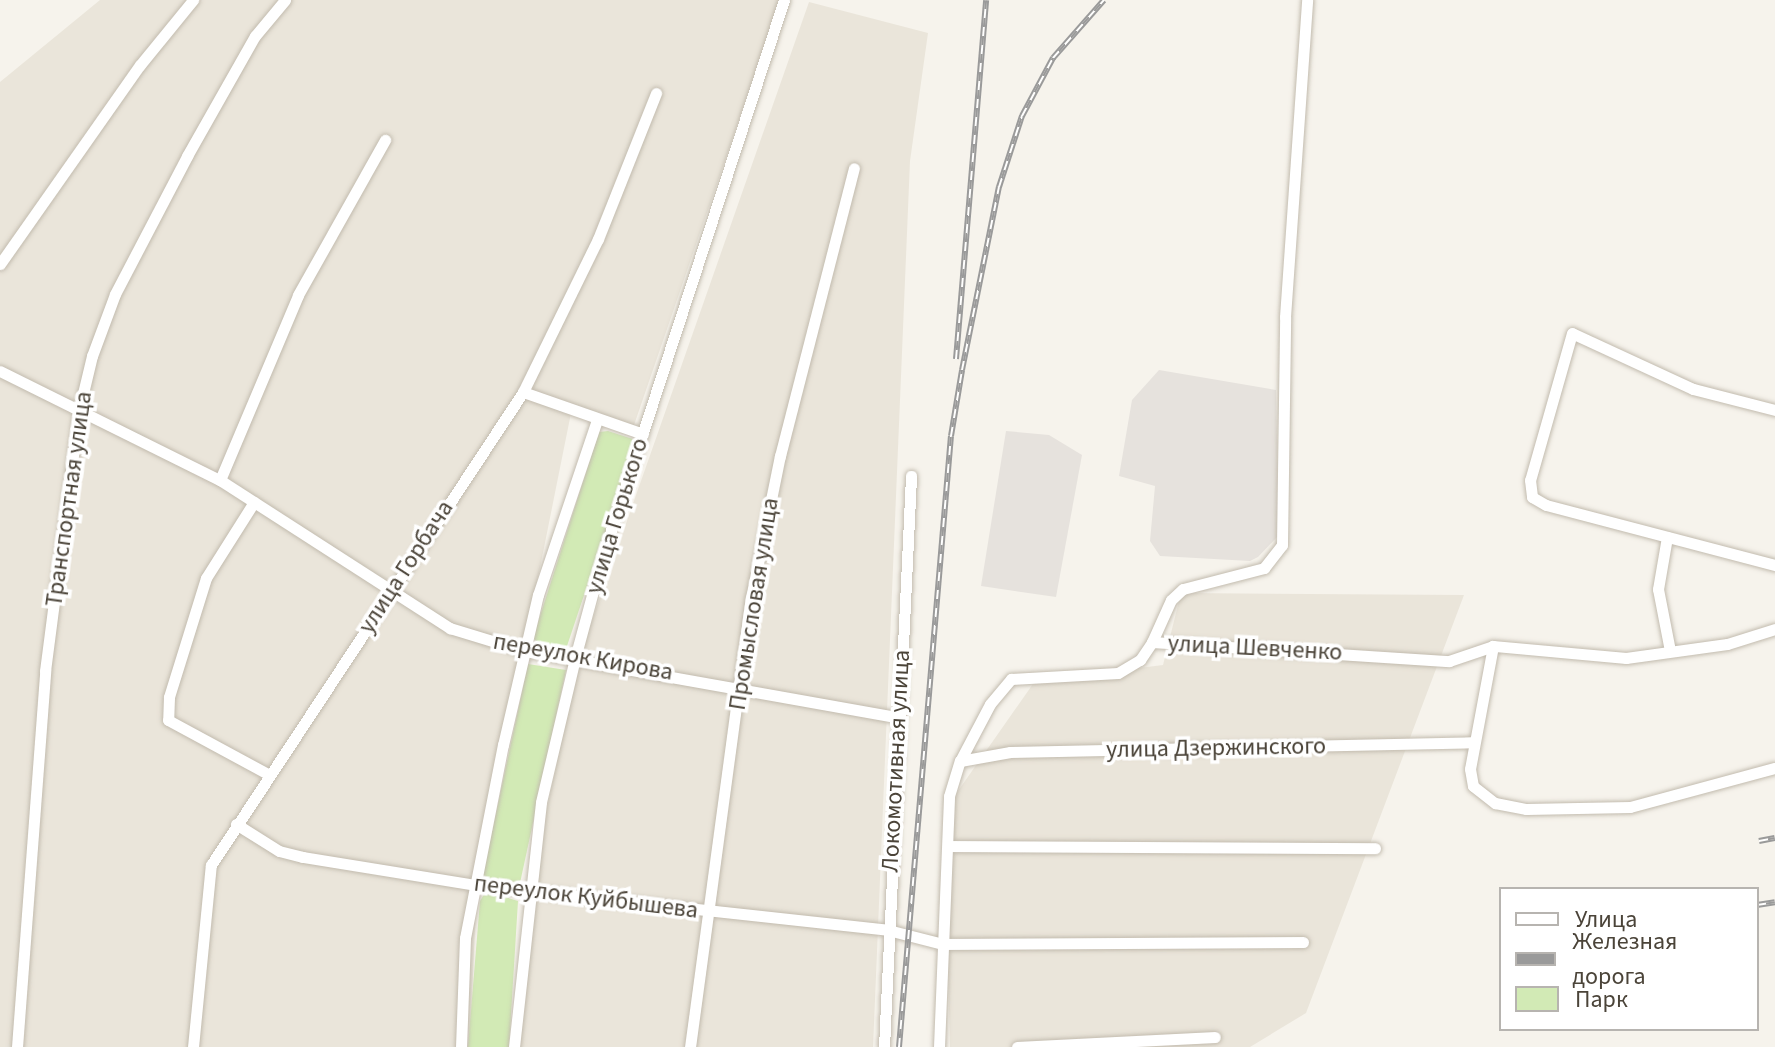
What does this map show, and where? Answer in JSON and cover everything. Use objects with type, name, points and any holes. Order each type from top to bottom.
[{"type":"street","points":[[0,264],[112,103],[193,0]]},
{"type":"street","name":"Транспортная улица","points":[[17,1047],[45,671],[79,410],[115,294],[255,36],[285,0]]},
{"type":"street","name":"улица Горького","points":[[514,1047],[528,889],[541,802],[575,658],[643,434],[784,0]]},
{"type":"street","points":[[1152,642],[1171,600],[1183,589],[1264,568],[1282,545],[1285,317],[1307,0]]},
{"type":"street","name":"улица Горбача","points":[[193,1047],[205,895],[211,865],[268,774],[523,392],[598,239],[656,93]]},
{"type":"street","points":[[220,480],[298,295],[385,140]]},
{"type":"street","name":"Промысловая улица","points":[[690,1047],[751,598],[780,456],[854,168]]},
{"type":"street","points":[[1775,410],[1693,389],[1572,333],[1530,480],[1532,497],[1775,565]]},
{"type":"street","name":"переулок Кирова","points":[[0,371],[220,480],[450,628],[525,651],[741,685],[897,717]]},
{"type":"street","points":[[523,392],[643,434]]},
{"type":"street","points":[[461,1047],[465,938],[525,651],[538,595],[597,420]]},
{"type":"street","name":"Локомотивная улица","points":[[884,1047],[897,717],[911,476]]},
{"type":"street","points":[[254,502],[206,578],[169,697],[168,720],[268,774]]},
{"type":"street","points":[[1667,537],[1658,589],[1670,651]]},
{"type":"street","points":[[1775,629],[1727,644],[1626,658],[1493,646],[1472,742],[1473,786],[1495,803],[1526,809],[1630,807],[1775,768]]},
{"type":"street","name":"улица Шевченко","points":[[960,761],[990,704],[1011,679],[1118,673],[1140,660],[1152,642],[1449,661],[1493,646]]},
{"type":"street","name":"улица Дзержинского","points":[[960,761],[1010,752],[1472,742]]},
{"type":"street","points":[[939,1047],[949,796],[960,761]]},
{"type":"street","name":"переулок Куйбышева","points":[[236,824],[279,851],[476,885],[888,930],[943,944],[1303,942]]},
{"type":"street","points":[[948,846],[1375,848]]},
{"type":"street","points":[[1017,1047],[1215,1037]]},
{"type":"shaded area","points":[[100,0],[780,0],[633,428],[571,413],[477,882],[470,1047],[0,1047],[0,82]]},
{"type":"shaded area","points":[[809,2],[928,33],[910,161],[873,1047],[520,1047],[529,891],[581,652]]},
{"type":"shaded area","points":[[1159,370],[1276,390],[1279,535],[1258,557],[1250,561],[1160,556],[1150,541],[1155,486],[1119,476],[1132,400]]},
{"type":"shaded area","points":[[1006,431],[1049,435],[1082,455],[1056,597],[981,586]]},
{"type":"shaded area","points":[[1181,593],[1464,595],[1306,1013],[1250,1047],[950,1047],[944,811],[1035,681],[1163,665]]},
{"type":"green space","points":[[608,431],[636,440],[566,649],[546,650],[533,638],[599,432]]},
{"type":"green space","points":[[528,664],[566,670],[520,883],[489,882],[483,874]]},
{"type":"green space","points":[[486,891],[518,901],[509,1047],[468,1047],[480,901]]},
{"type":"railway","points":[[956,359],[986,0]]},
{"type":"railway","points":[[899,1047],[951,436],[962,370],[999,187],[1022,116],[1053,58],[1104,0]]},
{"type":"railway","points":[[1759,841],[1775,838]]},
{"type":"railway","points":[[1759,905],[1775,902]]}]
